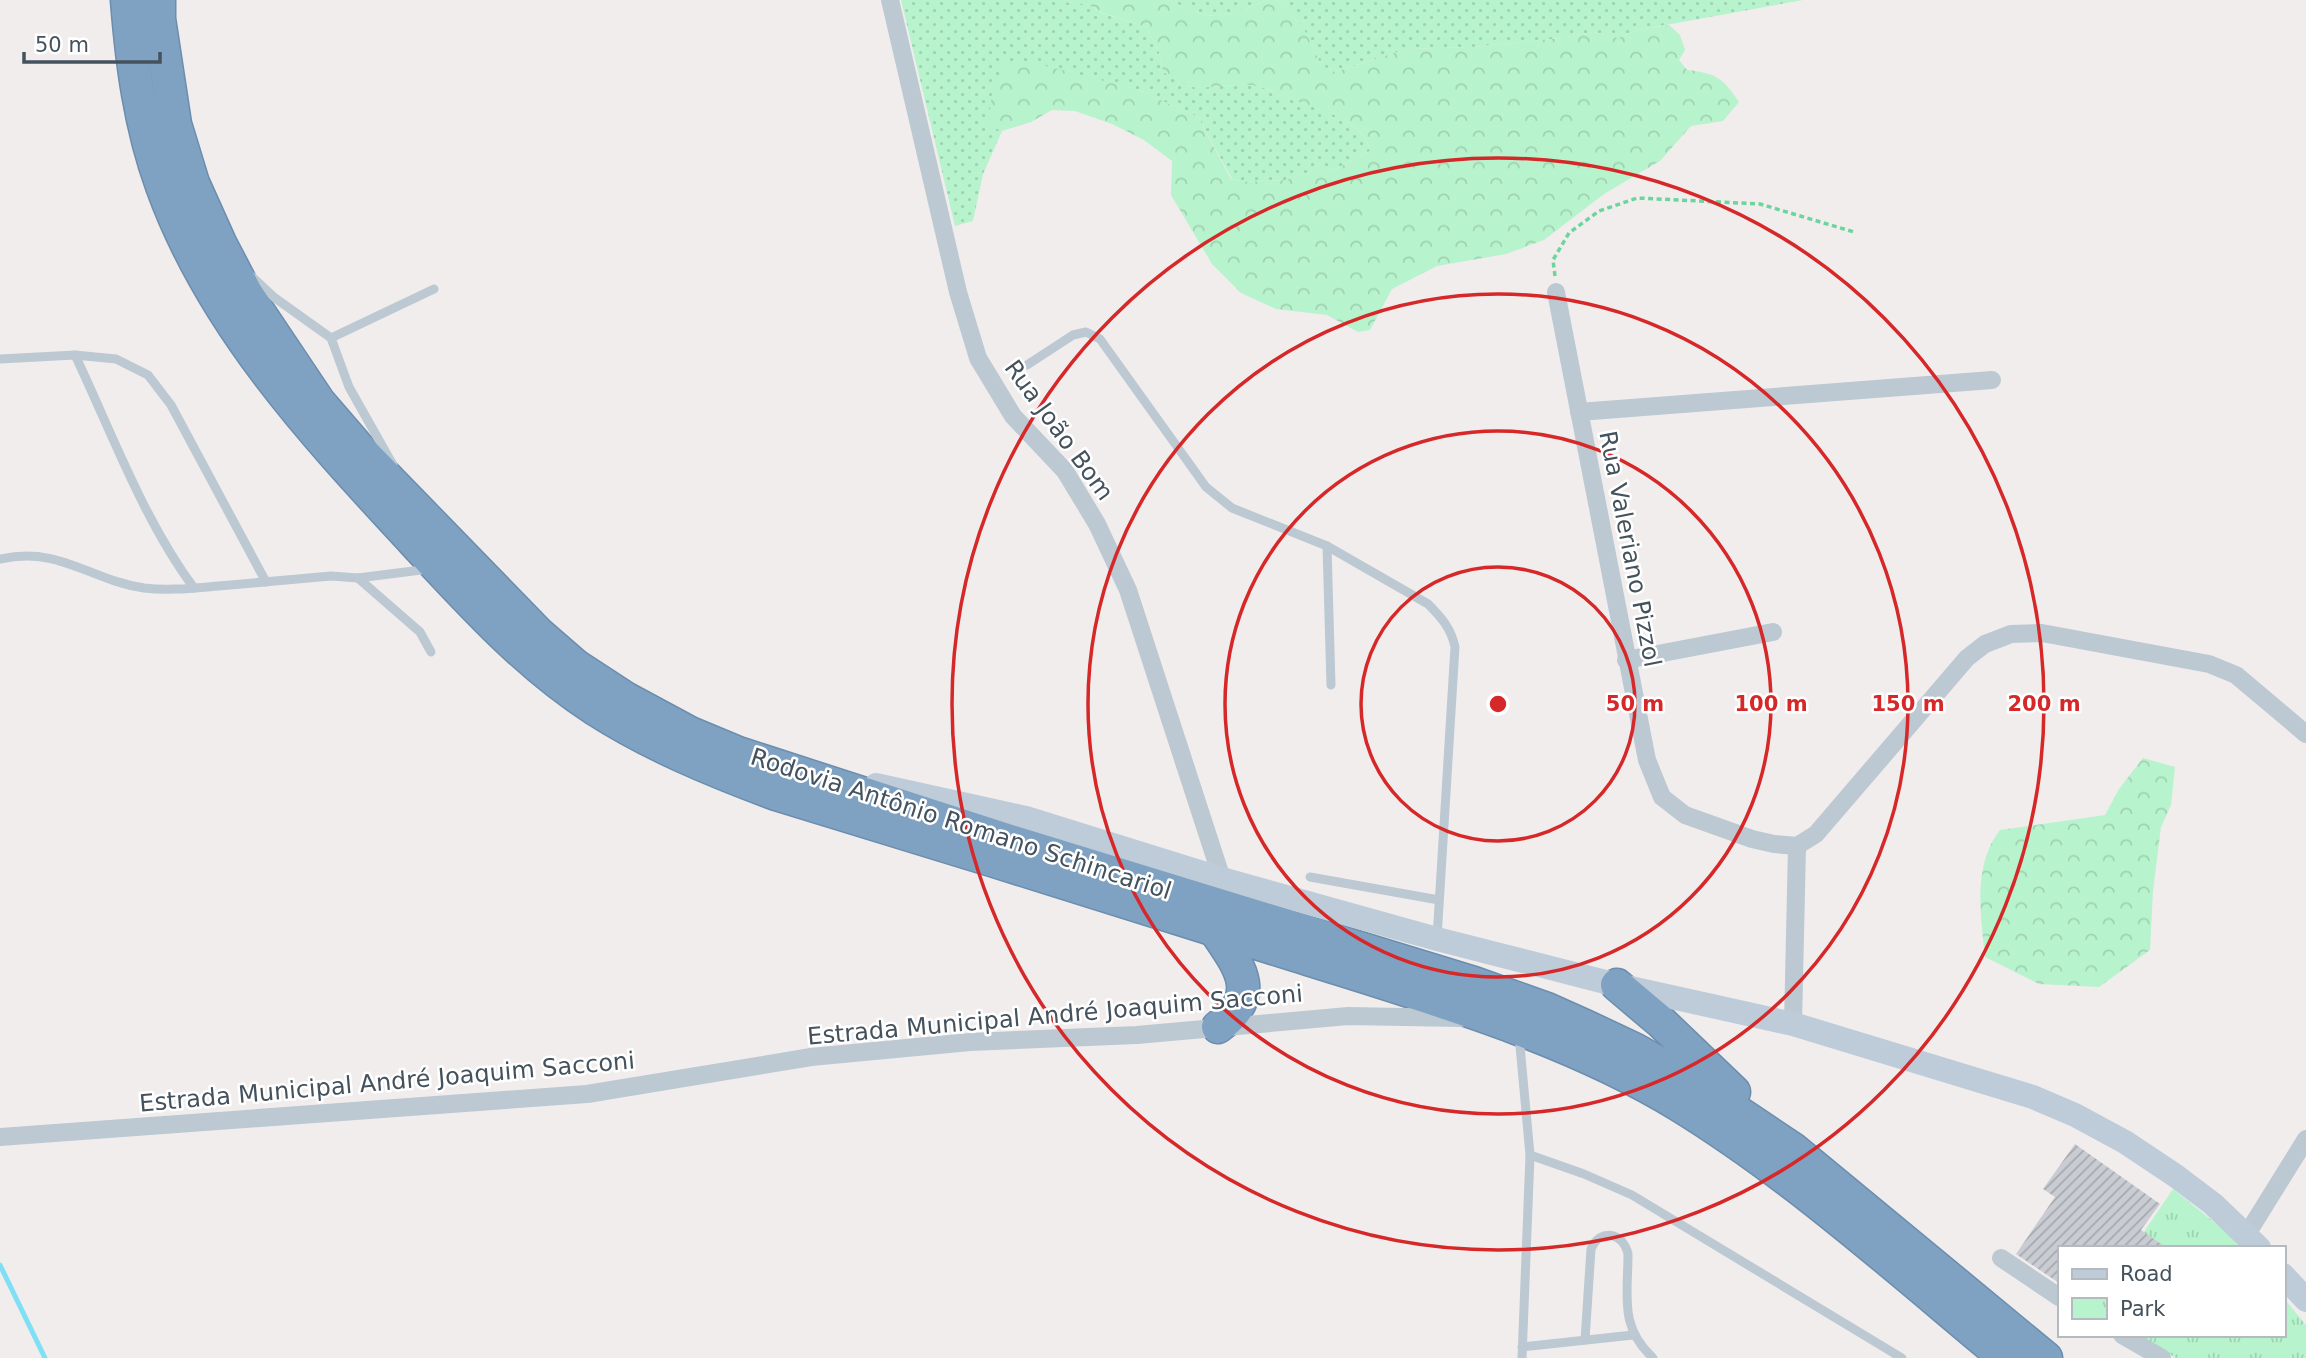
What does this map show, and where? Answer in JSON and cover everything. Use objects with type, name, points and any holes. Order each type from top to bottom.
[{"type":"highway","name":"Rodovia Antônio Romano Schincariol","points":[[127,0],[131,56],[144,122],[161,184],[184,238],[212,292],[248,349],[336,458],[496,628],[546,674],[595,709],[682,755],[776,794],[1214,929],[1488,1019],[1584,1056],[1678,1104],[1721,1133],[1837,1220],[2006,1358]]},
{"type":"highway","name":"Rodovia Antônio Romano Schincariol","points":[[159,0],[159,19],[175,124],[193,183],[246,293],[319,402],[363,453],[538,633],[576,666],[625,698],[690,733],[737,753],[1522,1000],[1634,1049],[1693,1082],[1793,1149],[2046,1358]]},
{"type":"highway","points":[[1214,929],[1241,973],[1245,991],[1241,1004],[1230,1018],[1218,1027]]},
{"type":"highway","points":[[1617,985],[1662,1023],[1793,1149]]},
{"type":"street","name":"Rua João Bom","points":[[890,0],[958,292],[978,358],[1013,416],[1065,471],[1097,524],[1128,590],[1222,879]]},
{"type":"street","name":"Rua Valeriano Pizzol","points":[[1556,292],[1626,660],[1647,760],[1662,797],[1685,815],[1752,839],[1797,846]]},
{"type":"street","points":[[1578,412],[1992,380]]},
{"type":"street","points":[[1626,660],[1773,632]]},
{"type":"street","points":[[1793,1024],[1797,846],[1816,834],[1968,659],[1985,645],[2011,634],[2042,633],[2209,664],[2236,675],[2306,734]]},
{"type":"street","points":[[786,770],[885,787],[1026,818],[1222,879],[1437,939],[1617,985],[1793,1024],[2033,1097],[2075,1115],[2125,1142],[2213,1204],[2253,1241],[2306,1139]]},
{"type":"street","name":"Estrada Municipal André Joaquim Sacconi","points":[[0,1137],[587,1094],[811,1057],[970,1041],[1137,1035],[1348,1016],[1488,1019]]},
{"type":"street","points":[[2001,1258],[2058,1296]]},
{"type":"street","points":[[2285,1277],[2306,1300]]},
{"type":"street","points":[[2125,1337],[2162,1358]]},
{"type":"lane","points":[[225,253],[275,298],[331,338],[349,387],[396,469]]},
{"type":"lane","points":[[331,338],[434,289]]},
{"type":"lane","points":[[1027,365],[1073,335],[1086,332],[1100,339],[1206,487],[1232,508],[1326,546],[1428,604],[1442,617],[1455,647],[1437,939]]},
{"type":"lane","points":[[0,359],[75,355],[116,359],[148,375],[171,405],[266,582]]},
{"type":"lane","points":[[75,355],[158,532],[174,561],[194,588]]},
{"type":"lane","points":[[402,480],[422,513]]},
{"type":"lane","points":[[1326,546],[1331,685]]},
{"type":"lane","points":[[0,559],[43,556],[121,583],[166,589],[331,576],[358,578],[438,567]]},
{"type":"lane","points":[[358,578],[420,632],[431,652]]},
{"type":"lane","points":[[1310,877],[1439,900]]},
{"type":"lane","points":[[1518,1030],[1530,1155],[1522,1358]]},
{"type":"lane","points":[[1530,1155],[1632,1195],[1902,1358]]},
{"type":"lane","points":[[1585,1340],[1591,1250],[1594,1242],[1605,1236],[1619,1237],[1625,1243],[1628,1254],[1628,1315],[1633,1335],[1653,1358]]},
{"type":"lane","points":[[1522,1347],[1633,1335]]},
{"type":"lane","points":[[1638,1358],[1640,1346]]},
{"type":"path","points":[[1556,292],[1553,260],[1569,233],[1598,211],[1637,198],[1760,204],[1854,232]]},
{"type":"green space","points":[[901,0],[1063,0],[1087,4],[1102,13],[1146,27],[1159,52],[1163,72],[1181,82],[1192,87],[1241,85],[1266,89],[1350,123],[1366,140],[1370,151],[1336,169],[1313,171],[1286,180],[1244,182],[1232,179],[1198,117],[1136,89],[1085,77],[988,124],[1002,131],[983,174],[973,221],[955,226]]},
{"type":"green space","points":[[1063,0],[1167,0],[1207,16],[1233,13],[1276,0],[1285,5],[1306,33],[1321,65],[1335,72],[1407,49],[1473,47],[1593,32],[1618,38],[1638,30],[1669,25],[1680,35],[1685,50],[1679,60],[1687,70],[1718,78],[1739,102],[1723,121],[1691,126],[1660,161],[1604,194],[1544,240],[1506,254],[1437,266],[1392,289],[1370,330],[1358,332],[1327,315],[1276,309],[1241,293],[1212,264],[1171,195],[1172,161],[1144,140],[1112,124],[1075,111],[1052,110],[1031,122],[1002,131],[988,125],[992,94],[1004,63],[1034,63],[1136,89],[1198,117],[1231,179],[1244,182],[1286,180],[1313,171],[1336,169],[1370,151],[1366,140],[1350,123],[1266,89],[1249,85],[1192,87],[1185,84],[1163,72],[1159,52],[1146,27],[1103,13],[1087,4]]},
{"type":"green space","points":[[1167,0],[1269,0],[1233,13],[1207,16]]},
{"type":"green space","points":[[1276,0],[1803,0],[1638,30],[1618,38],[1593,32],[1473,47],[1407,49],[1335,72],[1321,65],[1306,33],[1285,5]]},
{"type":"green space","points":[[2143,758],[2175,767],[2171,805],[2161,827],[2153,891],[2150,950],[2099,987],[2039,984],[1985,957],[1980,892],[1982,875],[1991,844],[2000,830],[2105,815],[2119,789]]},
{"type":"green space","points":[[2173,1189],[2242,1246],[2134,1246]]},
{"type":"green space","points":[[2285,1299],[2306,1325],[2306,1358],[2176,1358],[2139,1337],[2285,1337]]},
{"type":"building","points":[[2075,1144],[2160,1204],[2141,1230],[2164,1246],[2058,1246],[2058,1282],[2016,1254],[2055,1197],[2043,1189]]},
{"type":"waterway","points":[[0,1265],[45,1358]]}]
